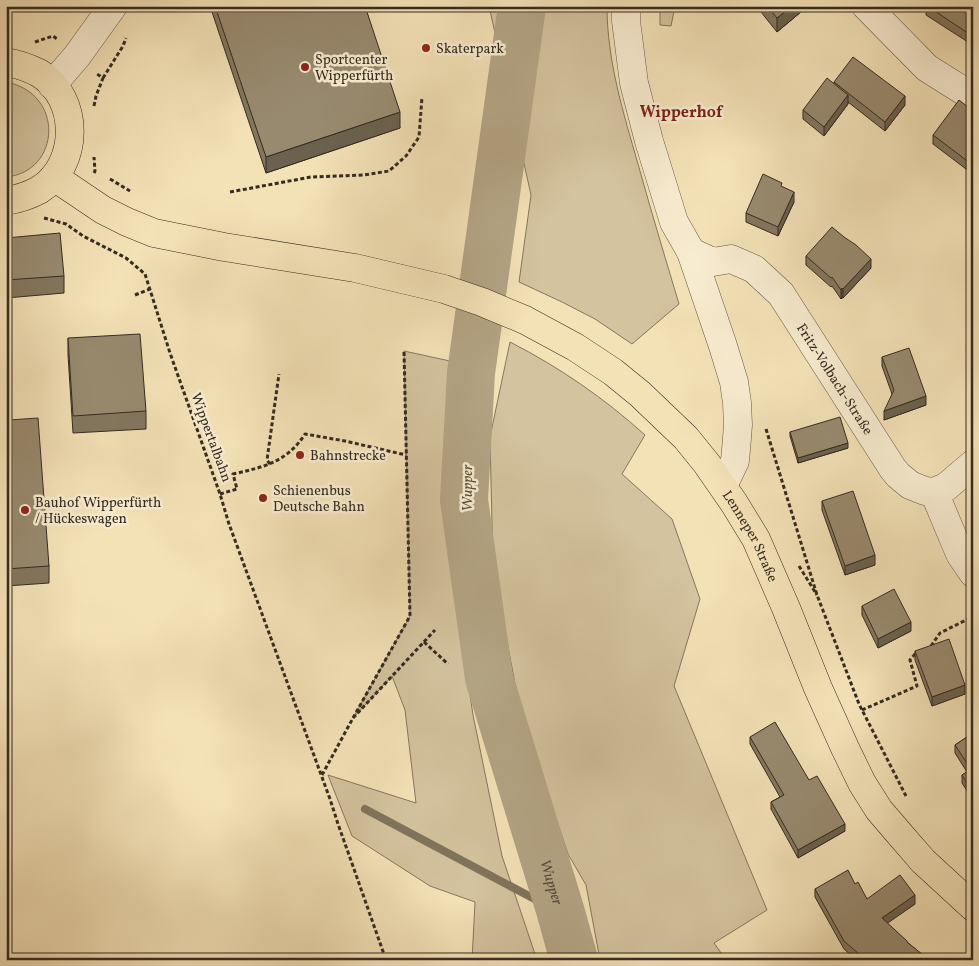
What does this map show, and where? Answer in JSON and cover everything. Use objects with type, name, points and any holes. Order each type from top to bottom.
[{"type":"main road","points":[[6,62],[24,66],[40,74],[52,85],[64,102],[70,121],[70,141],[65,160],[54,177],[40,189],[23,198],[6,201]]},
{"type":"main road","points":[[54,177],[103,210],[154,233],[224,248],[355,268],[444,289],[525,320],[575,347],[613,372],[640,394],[686,438],[723,486]]},
{"type":"main road","name":"Lenneper Straße","points":[[723,486],[756,539],[818,688],[862,783],[879,810],[896,831],[923,861],[973,907]]},
{"type":"street","points":[[52,85],[77,56],[113,6]]},
{"type":"street","name":"Lenneper Straße","points":[[626,6],[626,21],[634,83],[649,141],[674,222],[691,252],[734,382],[738,425],[735,461],[723,486]]},
{"type":"street","points":[[866,6],[928,68],[973,97]]},
{"type":"street","name":"Fritz-Volbach-Straße","points":[[691,252],[713,262],[731,259],[754,269],[780,294],[893,469],[910,485],[925,491],[934,492]]},
{"type":"street","points":[[973,464],[946,487],[934,492],[960,554],[973,573]]},
{"type":"path","points":[[103,78],[123,46],[128,31]]},
{"type":"path","points":[[230,192],[311,178],[364,175],[389,171],[406,156],[419,137],[422,97]]},
{"type":"path","name":"Wippertalbahn","points":[[66,224],[83,236],[126,258],[145,274],[229,524],[322,775],[386,960]]},
{"type":"path","points":[[135,295],[150,289]]},
{"type":"path","points":[[322,775],[410,616],[404,351]]},
{"type":"path","points":[[270,464],[267,460],[279,374]]},
{"type":"path","points":[[220,494],[237,488],[233,474],[260,468],[284,457],[305,434],[406,455]]},
{"type":"path","points":[[817,595],[862,710],[909,801]]},
{"type":"path","points":[[928,649],[933,645],[940,633],[968,619]]},
{"type":"path","points":[[353,718],[435,630]]},
{"type":"path","points":[[424,642],[448,664]]},
{"type":"path","points":[[862,710],[917,686],[910,660],[915,654],[923,651]]},
{"type":"shaded area","points":[[489,6],[607,6],[613,66],[622,105],[679,304],[632,344],[595,319],[519,282],[531,195]]},
{"type":"shaded area","points":[[660,6],[675,6],[671,26],[660,25]]},
{"type":"shaded area","points":[[6,82],[25,89],[39,101],[46,116],[49,132],[46,148],[37,162],[24,172],[6,177]]},
{"type":"shaded area","points":[[510,342],[580,384],[614,408],[645,435],[622,474],[672,519],[700,599],[674,686],[767,910],[714,943],[726,960],[600,960],[586,885],[568,854],[521,715],[493,568],[490,437]]},
{"type":"shaded area","points":[[404,351],[450,361],[449,422],[456,582],[461,635],[473,715],[502,856],[537,960],[472,960],[475,902],[430,886],[352,836],[328,775],[416,803],[405,710],[392,676],[353,718],[410,616]]},
{"type":"building","name":"Sportcenter Wipperfürth","points":[[215,6],[365,6],[400,112],[266,157]]},
{"type":"building","points":[[767,6],[792,6],[777,18]]},
{"type":"building","points":[[927,6],[973,6],[973,32],[971,35]]},
{"type":"building","points":[[853,57],[905,96],[885,122],[834,82]]},
{"type":"building","points":[[827,78],[848,95],[824,127],[803,110]]},
{"type":"building","points":[[959,100],[973,111],[973,160],[970,163],[933,135]]},
{"type":"building","points":[[763,174],[782,183],[781,186],[794,192],[778,227],[746,213]]},
{"type":"building","points":[[832,227],[871,259],[841,290],[832,277],[806,256]]},
{"type":"building","points":[[60,233],[64,276],[6,280],[6,238]]},
{"type":"building","points":[[140,334],[146,411],[73,416],[68,338]]},
{"type":"building","points":[[909,348],[926,396],[884,411],[894,390],[882,357]]},
{"type":"building","name":"Bauhof Wipperfürth / Hückeswagen","points":[[6,385],[9,420],[38,418],[49,566],[6,569]]},
{"type":"building","points":[[840,417],[848,443],[798,458],[790,432]]},
{"type":"building","points":[[853,491],[875,555],[845,566],[822,501]]},
{"type":"building","points":[[894,589],[911,622],[878,639],[862,606]]},
{"type":"building","points":[[949,639],[965,685],[932,697],[915,651]]},
{"type":"building","points":[[775,722],[809,780],[817,776],[845,824],[798,850],[771,802],[784,795],[750,737]]},
{"type":"building","points":[[973,733],[973,792],[962,775],[971,769],[955,745]]},
{"type":"building","points":[[848,870],[855,884],[858,882],[867,899],[900,875],[915,895],[882,918],[929,960],[866,960],[844,941],[815,889]]},
{"type":"waterway","name":"Wupper","points":[[522,6],[471,373],[464,500],[489,678],[574,960]]},
{"type":"waterway","points":[[365,809],[561,913]]},
{"type":"place","name":"Skaterpark","points":[[426,48]]},
{"type":"place","name":"Sportcenter Wipperfürth","points":[[305,67]]},
{"type":"place","name":"Bahnstrecke","points":[[300,455]]},
{"type":"place","name":"Schienenbus Deutsche Bahn","points":[[263,498]]},
{"type":"place","name":"Bauhof Wipperfürth / Hückeswagen","points":[[25,510]]},
{"type":"district","name":"Wipperhof","points":[[681,111]]}]
